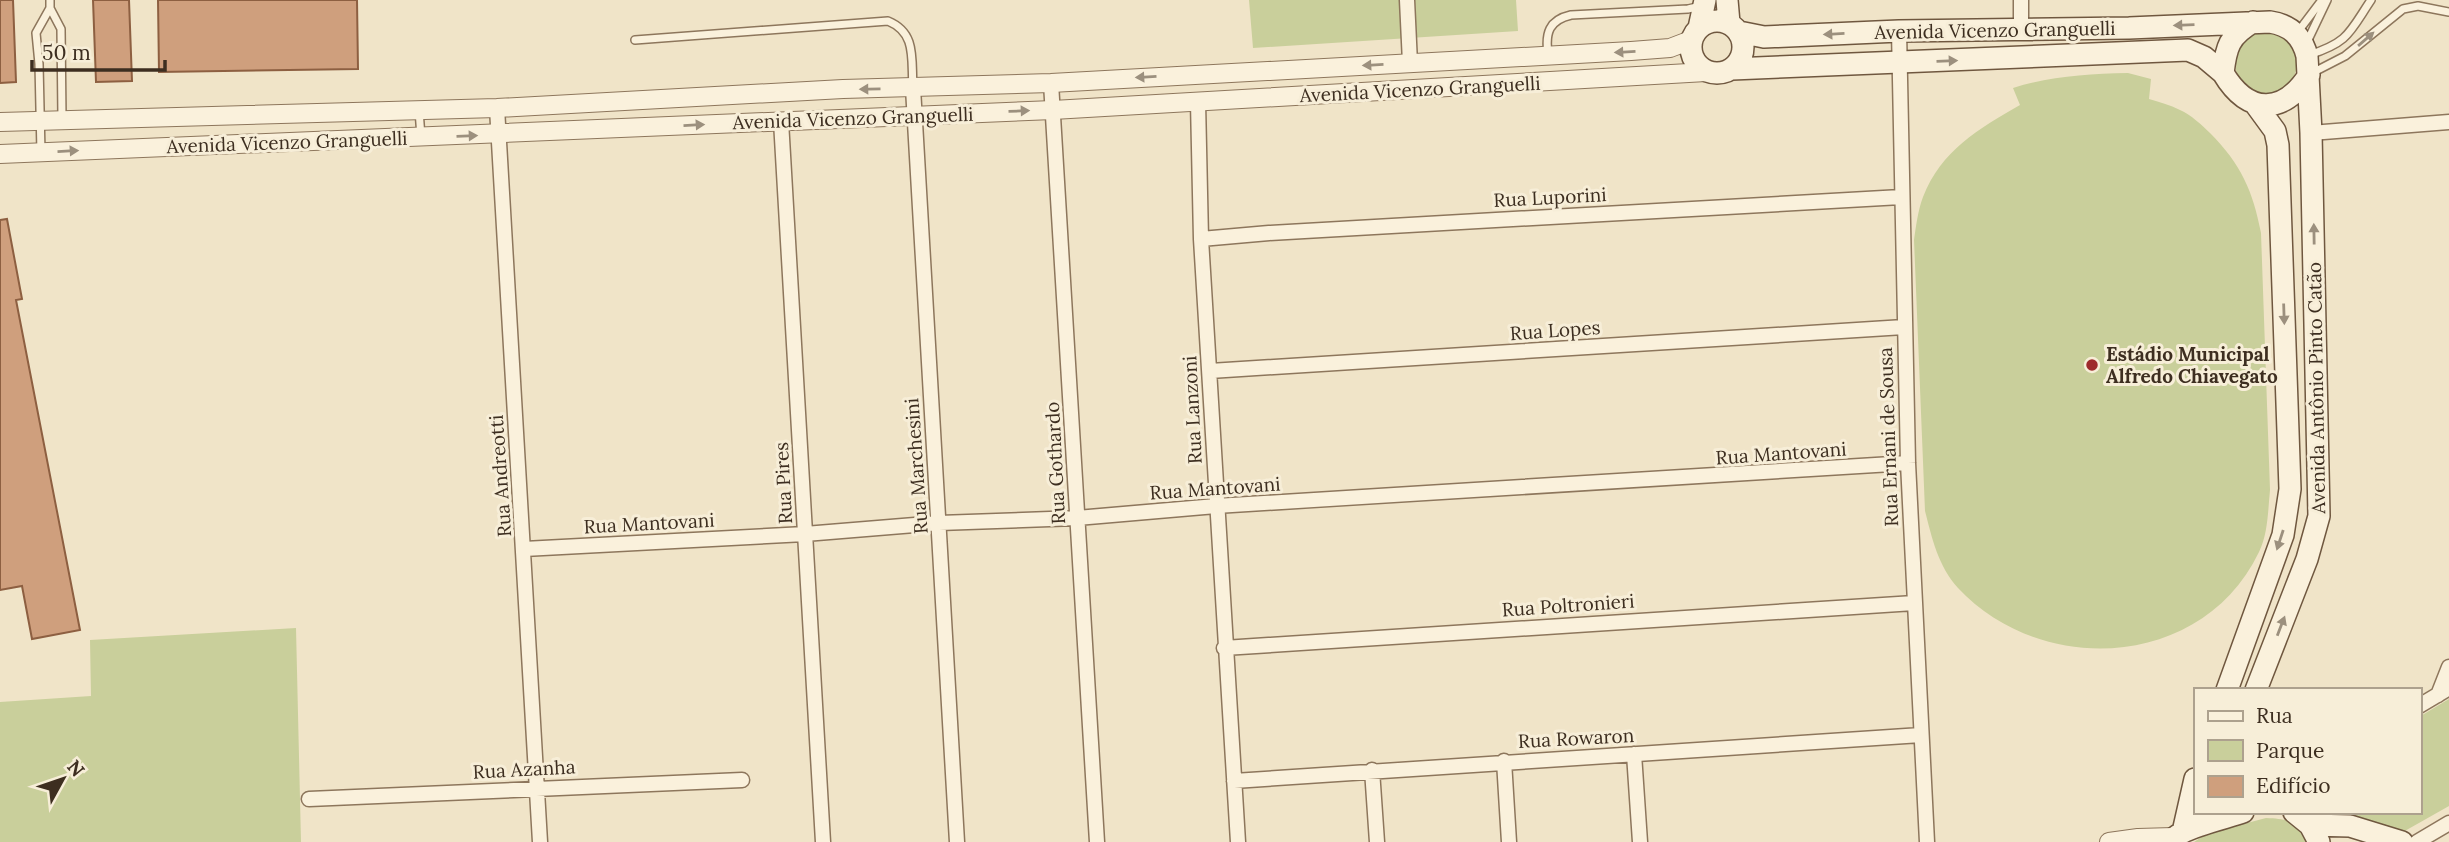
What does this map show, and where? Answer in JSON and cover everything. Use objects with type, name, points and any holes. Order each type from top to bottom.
[{"type":"main road","points":[[1727,0],[1734,28],[1743,48],[1738,63],[1732,69]]},
{"type":"main road","points":[[1705,3],[1690,48],[1695,62],[1706,72]]},
{"type":"main road","name":"Avenida Vicenzo Granguelli","points":[[1695,34],[1713,21],[1763,37],[2252,22]]},
{"type":"main road","points":[[2252,22],[2285,24],[2304,52],[2298,92],[2268,105],[2256,105],[2240,95],[2223,74],[2226,53],[2232,39],[2239,30],[2252,22]]},
{"type":"main road","name":"Avenida Vicenzo Granguelli","points":[[1706,72],[2188,50],[2204,57],[2223,74]]},
{"type":"main road","name":"Avenida Antônio Pinto Catão","points":[[2257,688],[2307,559],[2319,516],[2312,133],[2304,52]]},
{"type":"main road","name":"Avenida Antônio Pinto Catão","points":[[2228,688],[2283,535],[2290,489],[2278,145],[2275,131],[2256,105]]},
{"type":"main road","points":[[2176,837],[2194,782]]},
{"type":"main road","points":[[2176,837],[2238,814]]},
{"type":"main road","points":[[2308,826],[2350,826],[2402,842]]},
{"type":"street","points":[[1407,0],[1410,63]]},
{"type":"street","points":[[2021,0],[2021,29]]},
{"type":"street","name":"Rua Ernani de Sousa","points":[[1899,31],[1908,463],[1927,842]]},
{"type":"street","name":"Avenida Vicenzo Granguelli","points":[[0,122],[419,108],[497,108],[843,89],[1051,82],[1670,48],[1695,34]]},
{"type":"street","name":"Avenida Vicenzo Granguelli","points":[[0,153],[498,135],[1052,110],[1706,72]]},
{"type":"street","name":"Rua Gothardo","points":[[1051,82],[1097,842]]},
{"type":"street","name":"Rua Marchesini","points":[[913,88],[957,842]]},
{"type":"street","name":"Rua Lanzoni","points":[[1198,102],[1201,239],[1238,842]]},
{"type":"street","name":"Rua Andreotti","points":[[497,108],[540,842]]},
{"type":"street","points":[[279,114],[281,141]]},
{"type":"street","name":"Rua Pires","points":[[781,121],[823,842]]},
{"type":"street","points":[[2312,133],[2449,122]]},
{"type":"street","name":"Rua Luporini","points":[[1201,239],[1901,197]]},
{"type":"street","name":"Rua Lopes","points":[[1210,372],[1904,327]]},
{"type":"street","name":"Rua Mantovani","points":[[524,549],[805,534],[939,523],[1077,518],[1216,506],[1908,463]]},
{"type":"street","name":"Rua Poltronieri","points":[[1224,648],[1437,632],[1914,603]]},
{"type":"street","points":[[2421,705],[2444,692],[2449,667]]},
{"type":"street","name":"Rua Rowaron","points":[[1234,781],[1921,735]]},
{"type":"street","points":[[1634,754],[1640,842]]},
{"type":"street","points":[[1504,761],[1509,842]]},
{"type":"street","points":[[1372,770],[1377,842]]},
{"type":"street","name":"Rua Azanha","points":[[309,799],[742,780]]},
{"type":"street","points":[[2417,842],[2449,822]]},
{"type":"street","points":[[2109,842],[2176,837]]},
{"type":"lane","points":[[2304,52],[2322,0]]},
{"type":"lane","points":[[2304,52],[2327,0]]},
{"type":"lane","points":[[2304,52],[2332,48],[2342,41],[2371,0]]},
{"type":"lane","points":[[1548,56],[1547,32],[1561,17],[1688,9],[1705,3]]},
{"type":"lane","points":[[50,4],[61,29],[62,119]]},
{"type":"lane","points":[[41,153],[36,33],[50,4]]},
{"type":"lane","points":[[2304,52],[2345,56],[2403,9],[2418,6],[2449,12]]},
{"type":"lane","points":[[635,40],[888,20],[901,26],[910,41],[913,88]]},
{"type":"lane","points":[[419,108],[421,137]]},
{"type":"green space","points":[[1249,0],[1516,0],[1518,31],[1253,48]]},
{"type":"green space","points":[[2266,32],[2278,34],[2288,41],[2295,51],[2295,75],[2288,85],[2278,92],[2266,94],[2254,92],[2244,85],[2237,75],[2235,63],[2237,51],[2244,41],[2254,34]]},
{"type":"green space","name":"Estádio Municipal Alfredo Chiavegato","points":[[2128,73],[2151,79],[2149,99],[2184,112],[2210,133],[2238,167],[2250,191],[2261,233],[2270,490],[2268,514],[2259,552],[2233,591],[2200,620],[2161,639],[2119,648],[2075,647],[2033,637],[1993,617],[1958,588],[1945,570],[1937,551],[1925,511],[1914,240],[1923,197],[1940,167],[1962,143],[2020,105],[2013,88],[2069,76]]},
{"type":"green space","points":[[296,628],[301,842],[0,842],[0,702],[91,696],[90,640]]},
{"type":"green space","points":[[2449,699],[2449,806],[2403,832],[2331,814],[2421,814],[2421,716]]},
{"type":"green space","points":[[2266,818],[2293,823],[2313,842],[2194,842],[2206,834]]},
{"type":"building","points":[[0,0],[13,0],[16,82],[0,83]]},
{"type":"building","points":[[93,0],[129,0],[132,81],[96,82]]},
{"type":"building","points":[[158,0],[357,0],[358,69],[159,72]]},
{"type":"building","points":[[7,219],[22,299],[16,300],[80,630],[32,639],[22,586],[0,590],[0,220]]},
{"type":"place","name":"Estádio Municipal Alfredo Chiavegato","points":[[2092,365]]}]
